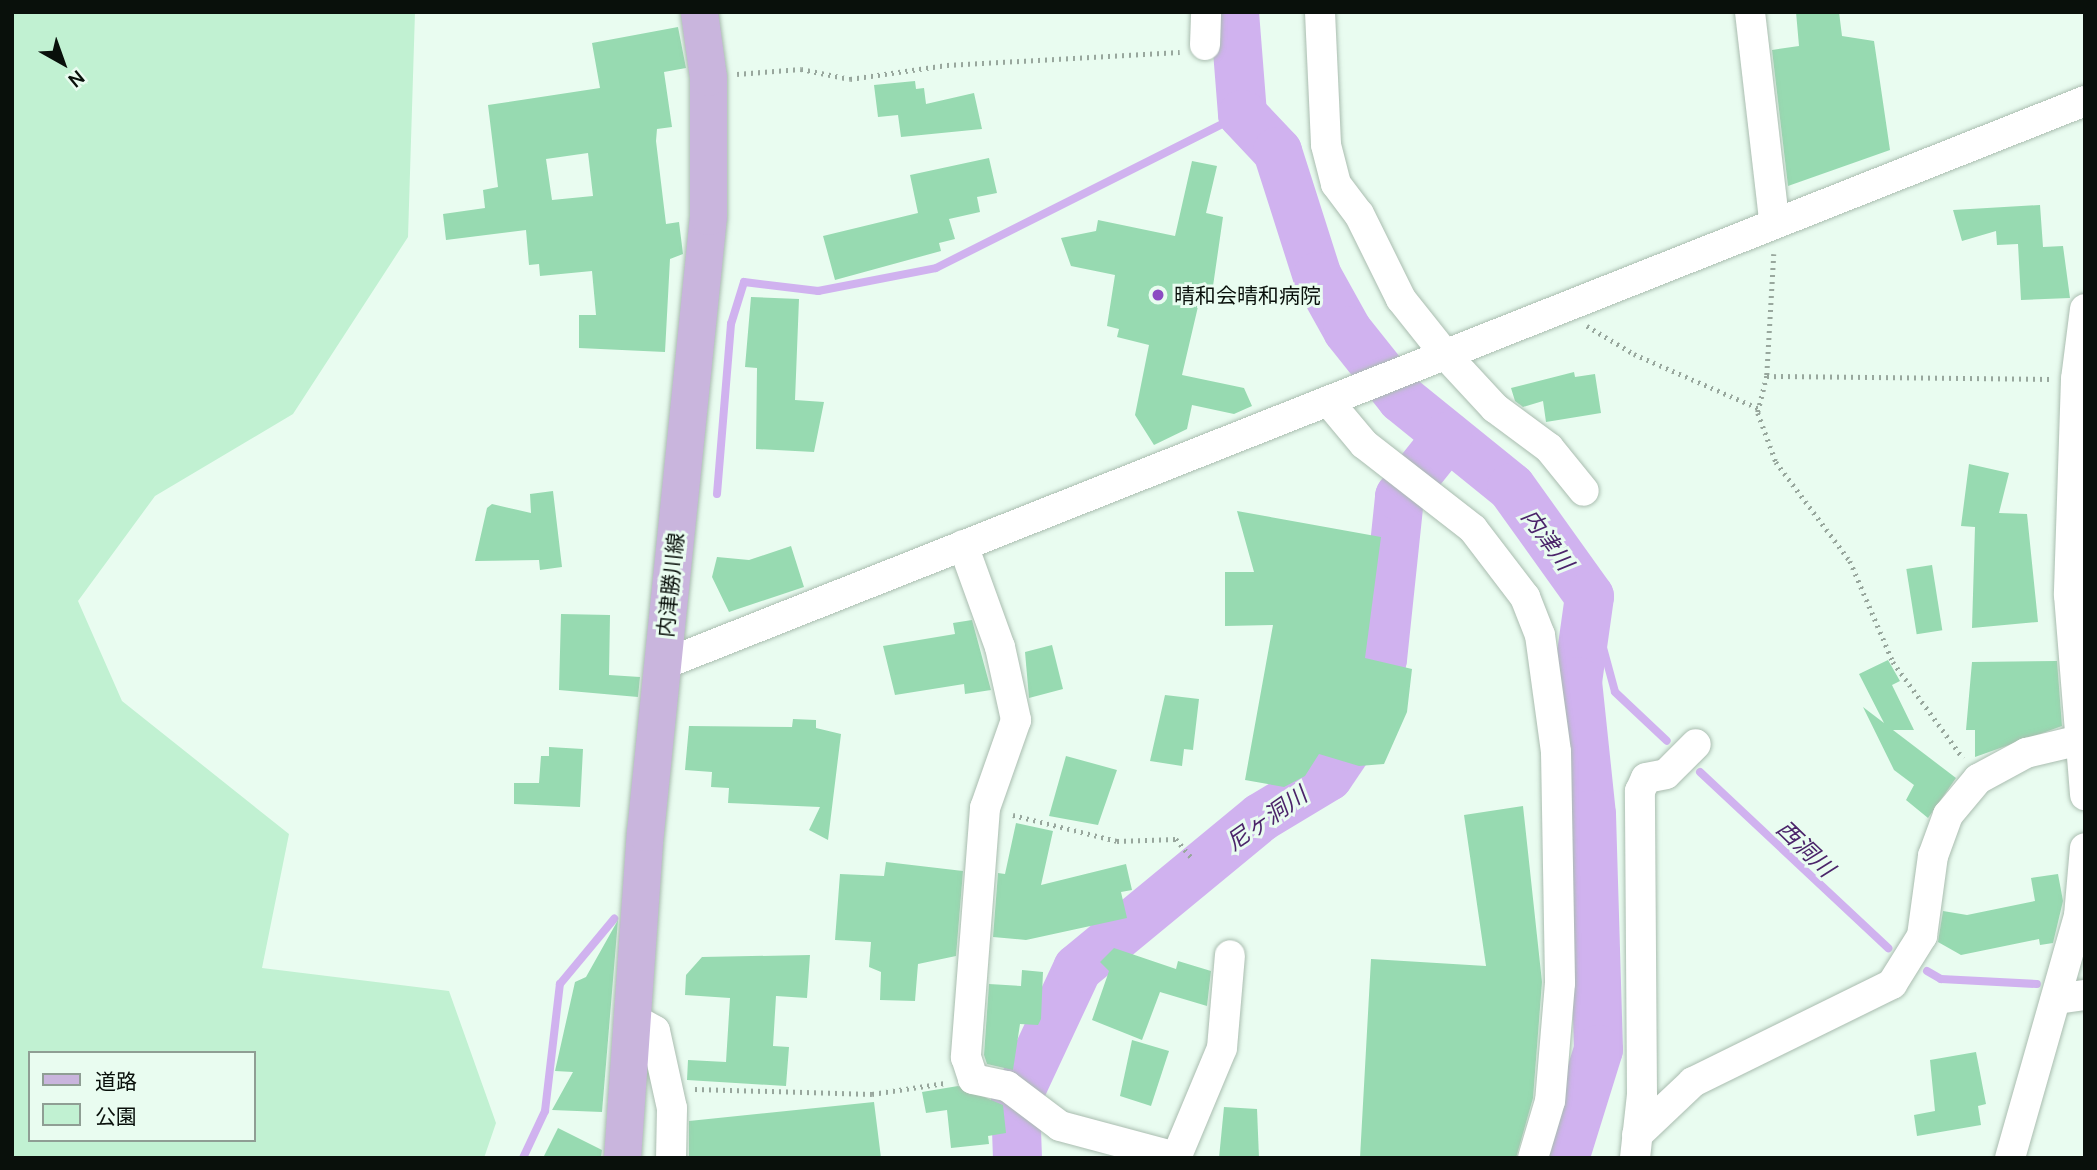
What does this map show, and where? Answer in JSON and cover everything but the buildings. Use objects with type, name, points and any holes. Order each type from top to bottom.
[{"type":"main road","name":"内津勝川線","points":[[622,1158],[662,665],[708,216],[708,77],[699,12]]},
{"type":"street","points":[[1205,46],[1206,12]]},
{"type":"street","points":[[1320,12],[1326,145],[1336,184],[1359,214],[1401,299],[1444,353],[1495,408],[1549,448],[1584,491]]},
{"type":"street","points":[[1750,12],[1771,221]]},
{"type":"street","points":[[662,665],[1328,401],[1771,221],[2084,100]]},
{"type":"street","points":[[2085,309],[2076,379],[2069,595],[2076,741],[2085,795]]},
{"type":"street","points":[[1328,401],[1364,444],[1473,530],[1501,561],[1525,597],[1547,664],[1556,752],[1560,983],[1550,1101],[1533,1158]]},
{"type":"street","points":[[963,545],[1000,647],[1016,720],[985,808],[966,1057],[973,1079],[1007,1086],[1060,1126],[1176,1158],[1222,1048],[1230,955]]},
{"type":"street","points":[[1636,1146],[1693,1082],[1892,984],[1922,936],[1933,856],[1948,815],[1978,779],[2026,753],[2076,741]]},
{"type":"street","points":[[1636,1146],[1640,791],[1646,778],[1666,775],[1696,744]]},
{"type":"street","points":[[2010,1158],[2080,916],[2085,848]]},
{"type":"street","points":[[2056,999],[2085,995]]},
{"type":"street","points":[[632,1018],[655,1031],[667,1088],[671,1158]]},
{"type":"path","points":[[708,77],[801,69],[850,79],[947,65],[1158,58],[1205,46]]},
{"type":"path","points":[[1771,221],[1775,259],[1767,376],[1760,409],[1776,462],[1850,561],[1893,662],[1978,779]]},
{"type":"path","points":[[1569,303],[1577,319],[1634,354],[1760,409]]},
{"type":"path","points":[[1767,376],[2076,379]]},
{"type":"path","points":[[985,808],[1117,841],[1176,839],[1193,859]]},
{"type":"path","points":[[667,1088],[872,1094],[973,1079]]},
{"type":"green space","points":[[12,12],[415,12],[408,237],[293,414],[155,496],[78,601],[122,701],[289,834],[262,968],[449,991],[496,1123],[484,1158],[12,1158]]},
{"type":"waterway","name":"内津川","points":[[1234,12],[1242,114],[1277,151],[1317,276],[1347,330],[1401,398],[1511,487],[1589,596],[1577,681],[1591,814],[1598,1049],[1564,1158]]},
{"type":"waterway","points":[[717,494],[731,324],[744,282],[818,291],[936,268],[1242,114]]},
{"type":"waterway","name":"尼ヶ洞川","points":[[1017,1158],[1015,1101],[1077,968],[1260,817],[1328,776],[1348,746],[1382,659],[1399,496],[1447,436]]},
{"type":"waterway","name":"西洞川","points":[[1589,596],[1615,692],[1667,741]]},
{"type":"waterway","name":"西洞川","points":[[1700,772],[1888,948]]},
{"type":"waterway","points":[[523,1158],[545,1111],[560,984],[614,919]]},
{"type":"waterway","name":"西洞川","points":[[1927,971],[1941,979],[2037,984]]},
{"type":"place","name":"晴和会晴和病院","points":[[1158,295]]}]
